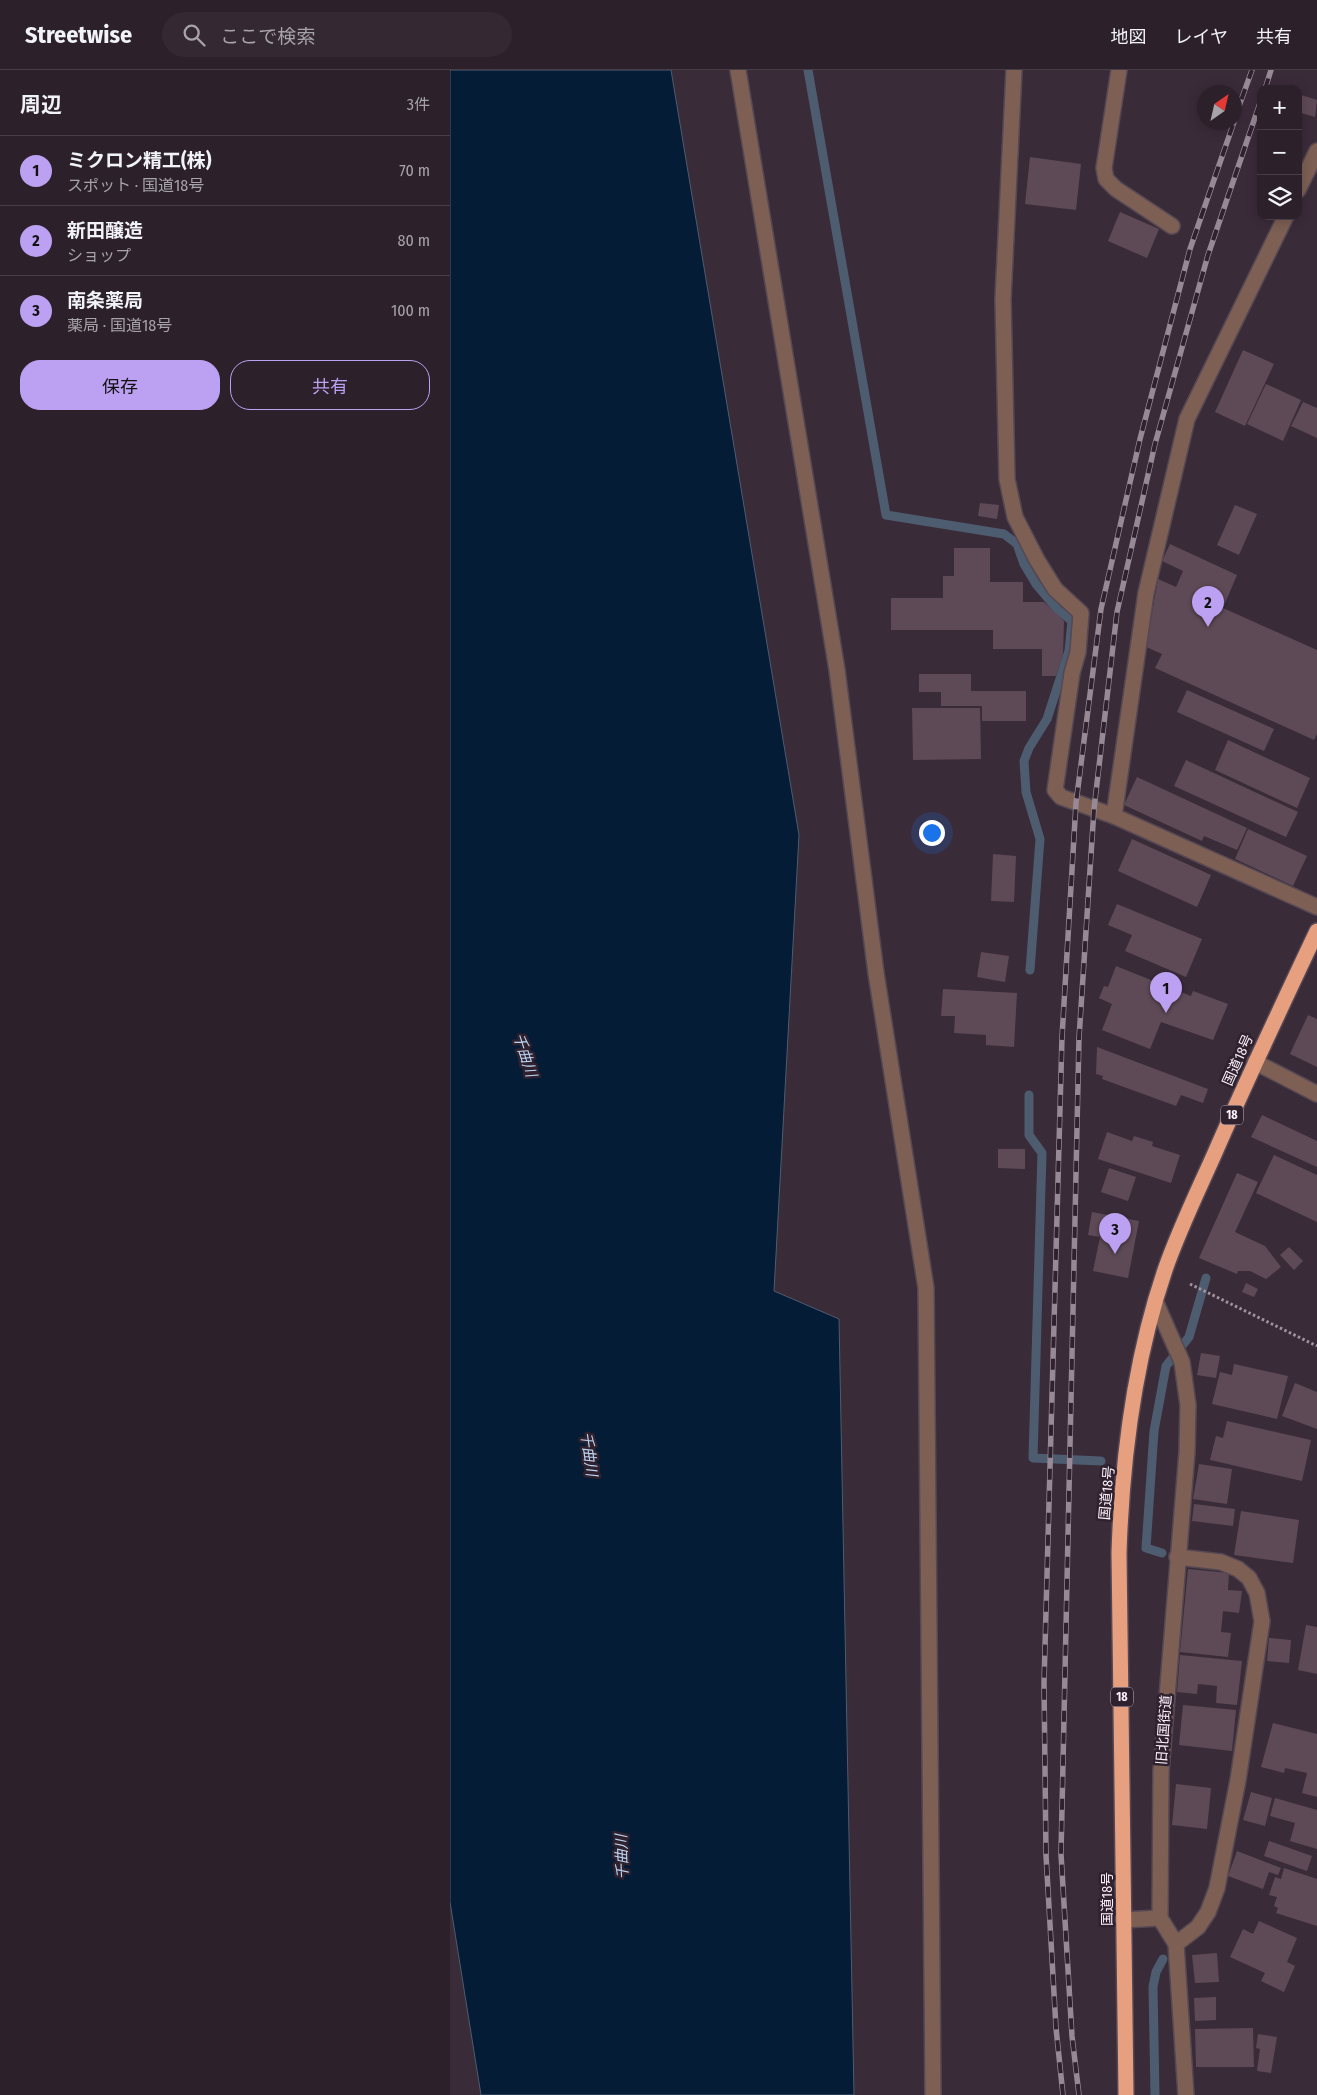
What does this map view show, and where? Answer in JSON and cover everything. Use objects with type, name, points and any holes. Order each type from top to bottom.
[{"type":"highway","name":"国道18号","points":[[1126,2095],[1119,1553],[1121,1497],[1138,1373],[1165,1271],[1179,1235],[1255,1062],[1317,930]]},
{"type":"street","points":[[738,70],[838,670],[876,973],[926,1288],[933,2095]]},
{"type":"street","points":[[1014,70],[1003,299],[1007,480],[1015,517],[1037,560],[1055,589],[1081,613],[1078,652],[1072,673],[1055,790],[1062,797],[1114,816],[1317,907]]},
{"type":"street","points":[[1119,70],[1104,168],[1106,178],[1116,189],[1172,226]]},
{"type":"street","points":[[1302,182],[1317,152]]},
{"type":"street","points":[[1114,816],[1146,592],[1188,420],[1284,220]]},
{"type":"street","points":[[1255,1062],[1317,1094]]},
{"type":"street","name":"旧北国街道","points":[[1156,1303],[1182,1362],[1187,1384],[1188,1414],[1187,1452],[1161,1771],[1160,1918]]},
{"type":"street","points":[[1176,1944],[1198,1927],[1208,1912],[1217,1888],[1238,1780],[1262,1621],[1258,1592],[1249,1578],[1221,1562],[1177,1557]]},
{"type":"street","points":[[1123,1920],[1160,1918],[1176,1944],[1186,2095]]},
{"type":"path","points":[[1190,1284],[1317,1346]]},
{"type":"water","name":"千曲川","points":[[450,70],[671,70],[799,835],[774,1291],[839,1319],[854,2095],[481,2095],[450,1902]]},
{"type":"building","points":[[1302,95],[1317,100],[1315,117],[1302,113]]},
{"type":"building","points":[[1030,157],[1081,164],[1076,210],[1025,204]]},
{"type":"building","points":[[1120,212],[1159,229],[1147,258],[1108,241]]},
{"type":"building","points":[[1243,350],[1274,364],[1245,426],[1215,412]]},
{"type":"building","points":[[1266,384],[1301,400],[1283,441],[1247,424]]},
{"type":"building","points":[[1303,402],[1317,408],[1317,438],[1291,426]]},
{"type":"building","points":[[980,503],[999,505],[997,519],[978,516]]},
{"type":"building","points":[[1235,505],[1257,514],[1239,555],[1217,545]]},
{"type":"building","points":[[1170,544],[1237,575],[1223,608],[1317,650],[1317,734],[1314,740],[1155,668],[1162,654],[1146,647],[1158,579],[1176,587],[1183,571],[1162,561]]},
{"type":"building","points":[[954,548],[990,548],[990,582],[1023,582],[1023,602],[1044,602],[1064,621],[1063,655],[1056,676],[1042,676],[1042,649],[993,649],[993,630],[891,630],[891,598],[943,598],[943,576],[954,576]]},
{"type":"building","points":[[919,674],[971,674],[971,691],[1026,691],[1026,721],[982,721],[982,706],[941,706],[941,692],[919,692]]},
{"type":"building","points":[[1187,690],[1274,729],[1264,751],[1177,712]]},
{"type":"building","points":[[912,708],[980,708],[981,759],[913,760]]},
{"type":"building","points":[[1228,740],[1310,778],[1297,808],[1215,770]]},
{"type":"building","points":[[1186,760],[1298,812],[1286,837],[1174,786]]},
{"type":"building","points":[[1137,777],[1247,828],[1237,850],[1204,836],[1202,841],[1124,805]]},
{"type":"building","points":[[1248,829],[1307,856],[1293,886],[1235,859]]},
{"type":"building","points":[[1132,839],[1211,875],[1197,907],[1118,871]]},
{"type":"building","points":[[993,854],[1016,856],[1014,902],[991,901]]},
{"type":"building","points":[[1117,904],[1202,939],[1186,977],[1125,951],[1132,935],[1108,925]]},
{"type":"building","points":[[981,952],[1009,956],[1005,982],[977,977]]},
{"type":"building","points":[[1116,966],[1191,996],[1193,991],[1228,1004],[1213,1040],[1161,1022],[1150,1049],[1102,1030],[1112,1004],[1099,998],[1104,986],[1108,987]]},
{"type":"building","points":[[943,989],[1017,993],[1014,1047],[986,1045],[986,1035],[954,1033],[955,1016],[941,1016]]},
{"type":"building","points":[[1308,1015],[1317,1019],[1317,1067],[1290,1054]]},
{"type":"building","points":[[1097,1047],[1208,1089],[1203,1103],[1181,1095],[1176,1106],[1102,1079],[1103,1076],[1096,1074]]},
{"type":"building","points":[[1262,1115],[1317,1141],[1317,1167],[1251,1137]]},
{"type":"building","points":[[1107,1132],[1132,1141],[1134,1136],[1153,1142],[1152,1146],[1180,1155],[1171,1183],[1098,1159]]},
{"type":"building","points":[[998,1149],[1025,1149],[1025,1169],[998,1168]]},
{"type":"building","points":[[1274,1155],[1317,1175],[1317,1222],[1256,1193]]},
{"type":"building","points":[[1109,1168],[1136,1177],[1128,1201],[1101,1192]]},
{"type":"building","points":[[1237,1173],[1258,1182],[1235,1232],[1265,1246],[1281,1267],[1266,1279],[1250,1271],[1238,1271],[1237,1274],[1199,1258]]},
{"type":"building","points":[[1092,1212],[1139,1221],[1128,1278],[1093,1271],[1100,1237],[1088,1235]]},
{"type":"building","points":[[1289,1247],[1303,1261],[1294,1270],[1280,1255]]},
{"type":"building","points":[[1246,1283],[1258,1289],[1254,1297],[1242,1292]]},
{"type":"building","points":[[1201,1353],[1220,1356],[1216,1378],[1197,1375]]},
{"type":"building","points":[[1234,1364],[1288,1376],[1277,1419],[1212,1404],[1220,1372],[1232,1375]]},
{"type":"building","points":[[1295,1383],[1317,1392],[1317,1429],[1282,1416]]},
{"type":"building","points":[[1227,1421],[1311,1440],[1302,1481],[1210,1460],[1216,1436],[1223,1438]]},
{"type":"building","points":[[1199,1464],[1232,1469],[1227,1504],[1193,1499]]},
{"type":"building","points":[[1194,1504],[1235,1509],[1233,1526],[1192,1521]]},
{"type":"building","points":[[1241,1511],[1299,1520],[1293,1563],[1234,1555]]},
{"type":"building","points":[[1188,1569],[1229,1573],[1228,1590],[1242,1591],[1239,1613],[1223,1611],[1221,1632],[1231,1633],[1228,1657],[1180,1652]]},
{"type":"building","points":[[1306,1625],[1317,1627],[1317,1674],[1298,1670]]},
{"type":"building","points":[[1269,1638],[1291,1640],[1289,1663],[1267,1661]]},
{"type":"building","points":[[1180,1655],[1242,1661],[1237,1705],[1216,1703],[1217,1686],[1198,1684],[1197,1694],[1177,1692]]},
{"type":"building","points":[[1183,1705],[1236,1710],[1232,1751],[1179,1745]]},
{"type":"building","points":[[1273,1723],[1317,1734],[1317,1797],[1302,1793],[1307,1773],[1285,1768],[1284,1773],[1261,1767]]},
{"type":"building","points":[[1176,1784],[1211,1788],[1207,1829],[1172,1825]]},
{"type":"building","points":[[1251,1792],[1272,1798],[1265,1826],[1243,1820]]},
{"type":"building","points":[[1275,1798],[1317,1810],[1317,1849],[1290,1841],[1295,1823],[1270,1816]]},
{"type":"building","points":[[1269,1841],[1312,1856],[1307,1871],[1264,1856]]},
{"type":"building","points":[[1237,1851],[1281,1868],[1278,1875],[1269,1872],[1263,1889],[1228,1876]]},
{"type":"building","points":[[1284,1868],[1317,1879],[1317,1926],[1276,1913],[1278,1908],[1274,1906],[1277,1897],[1269,1895],[1275,1877],[1281,1879]]},
{"type":"building","points":[[1259,1921],[1297,1938],[1287,1962],[1295,1966],[1284,1992],[1261,1981],[1265,1973],[1230,1957],[1243,1929],[1253,1934]]},
{"type":"building","points":[[1217,1953],[1219,1982],[1195,1983],[1192,1955]]},
{"type":"building","points":[[1216,1997],[1216,2020],[1195,2021],[1194,1998]]},
{"type":"building","points":[[1253,2028],[1254,2067],[1196,2067],[1195,2029]]},
{"type":"building","points":[[1258,2034],[1277,2037],[1271,2073],[1257,2071],[1260,2049],[1256,2048]]},
{"type":"waterway","points":[[808,70],[886,515],[1004,534],[1017,544],[1024,564],[1036,584],[1058,610],[1072,621],[1069,651],[1047,719],[1029,748],[1024,761],[1026,792],[1040,839],[1030,970]]},
{"type":"waterway","points":[[1029,1095],[1029,1135],[1042,1153],[1033,1458],[1101,1461]]},
{"type":"waterway","points":[[1162,1553],[1146,1548],[1154,1431],[1166,1366],[1189,1337],[1206,1278]]},
{"type":"waterway","points":[[1155,2095],[1153,1987],[1156,1972],[1163,1959]]},
{"type":"railway","points":[[1242,98],[1252,70]]},
{"type":"railway","points":[[1266,85],[1271,70]]},
{"type":"railway","points":[[1079,2095],[1072,2036],[1061,1854],[1079,1038],[1094,809],[1117,612],[1155,444],[1208,255],[1257,112]]},
{"type":"railway","points":[[1063,2095],[1056,2028],[1046,1855],[1044,1683],[1062,1037],[1076,803],[1101,609],[1140,439],[1190,249],[1231,130]]},
{"type":"place","name":"新田醸造","points":[[1208,627]]},
{"type":"place","name":"ミクロン精工(株)","points":[[1166,1013]]},
{"type":"place","name":"南条薬局","points":[[1115,1254]]}]
